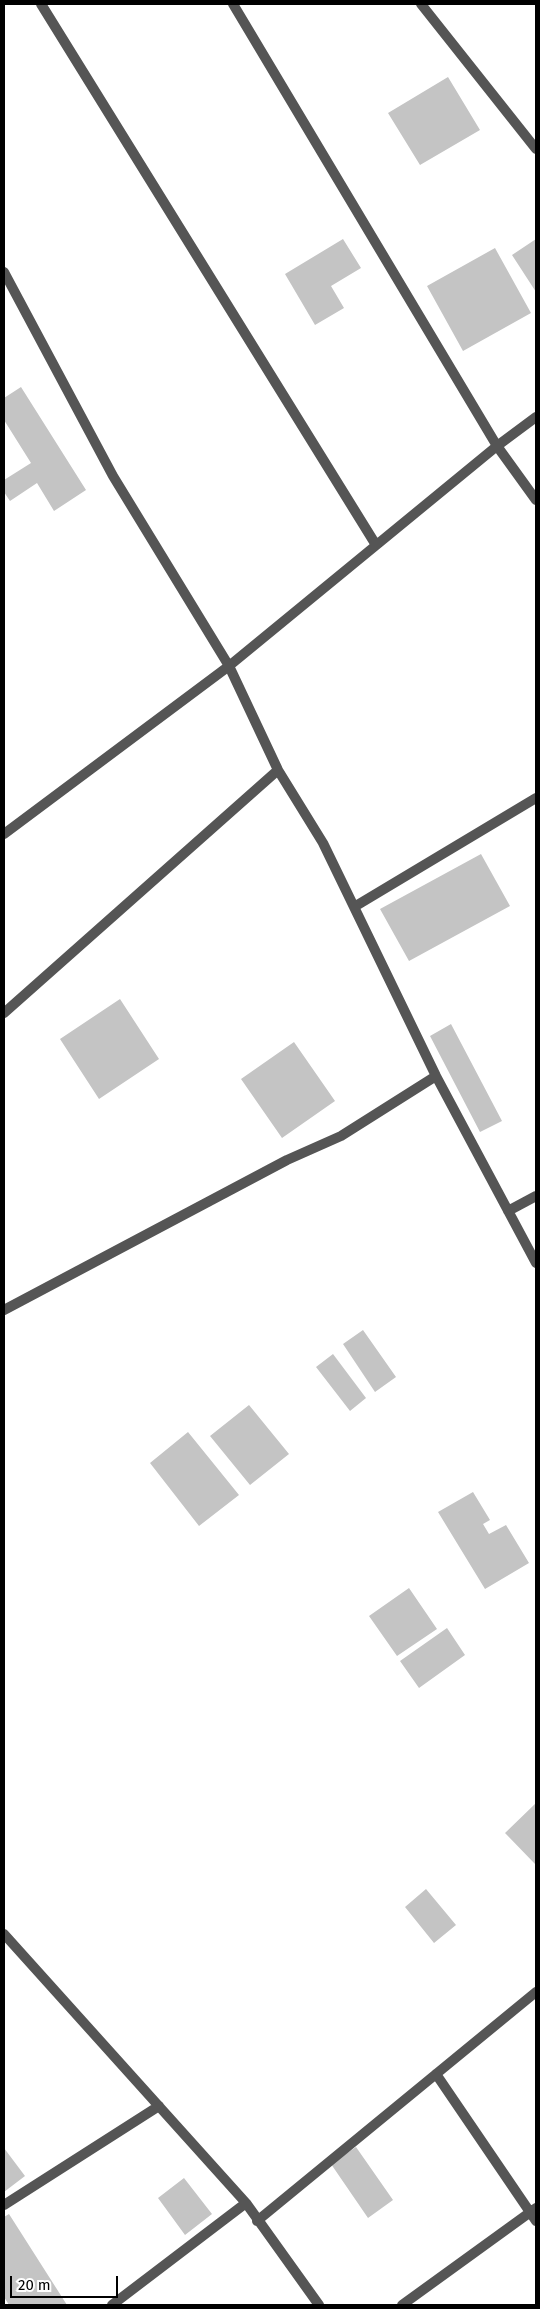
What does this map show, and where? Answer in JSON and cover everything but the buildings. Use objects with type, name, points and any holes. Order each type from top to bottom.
[{"type":"street","points":[[41,4],[376,545]]},
{"type":"street","points":[[233,4],[497,446],[536,500]]},
{"type":"street","points":[[421,4],[536,149]]},
{"type":"street","points":[[4,272],[113,476],[229,666],[278,770],[323,843],[436,1076],[536,1263]]},
{"type":"street","points":[[4,834],[229,666],[497,446],[536,417]]},
{"type":"street","points":[[4,1013],[278,770]]},
{"type":"street","points":[[354,907],[536,798]]},
{"type":"street","points":[[4,1310],[279,1165],[341,1136],[436,1076]]},
{"type":"street","points":[[508,1211],[536,1196]]},
{"type":"street","points":[[4,1934],[246,2203],[257,2221],[319,2305]]},
{"type":"street","points":[[257,2221],[536,1992]]},
{"type":"street","points":[[402,2305],[534,2214],[436,2074]]},
{"type":"street","points":[[4,2205],[159,2106]]},
{"type":"street","points":[[112,2305],[246,2203]]}]
